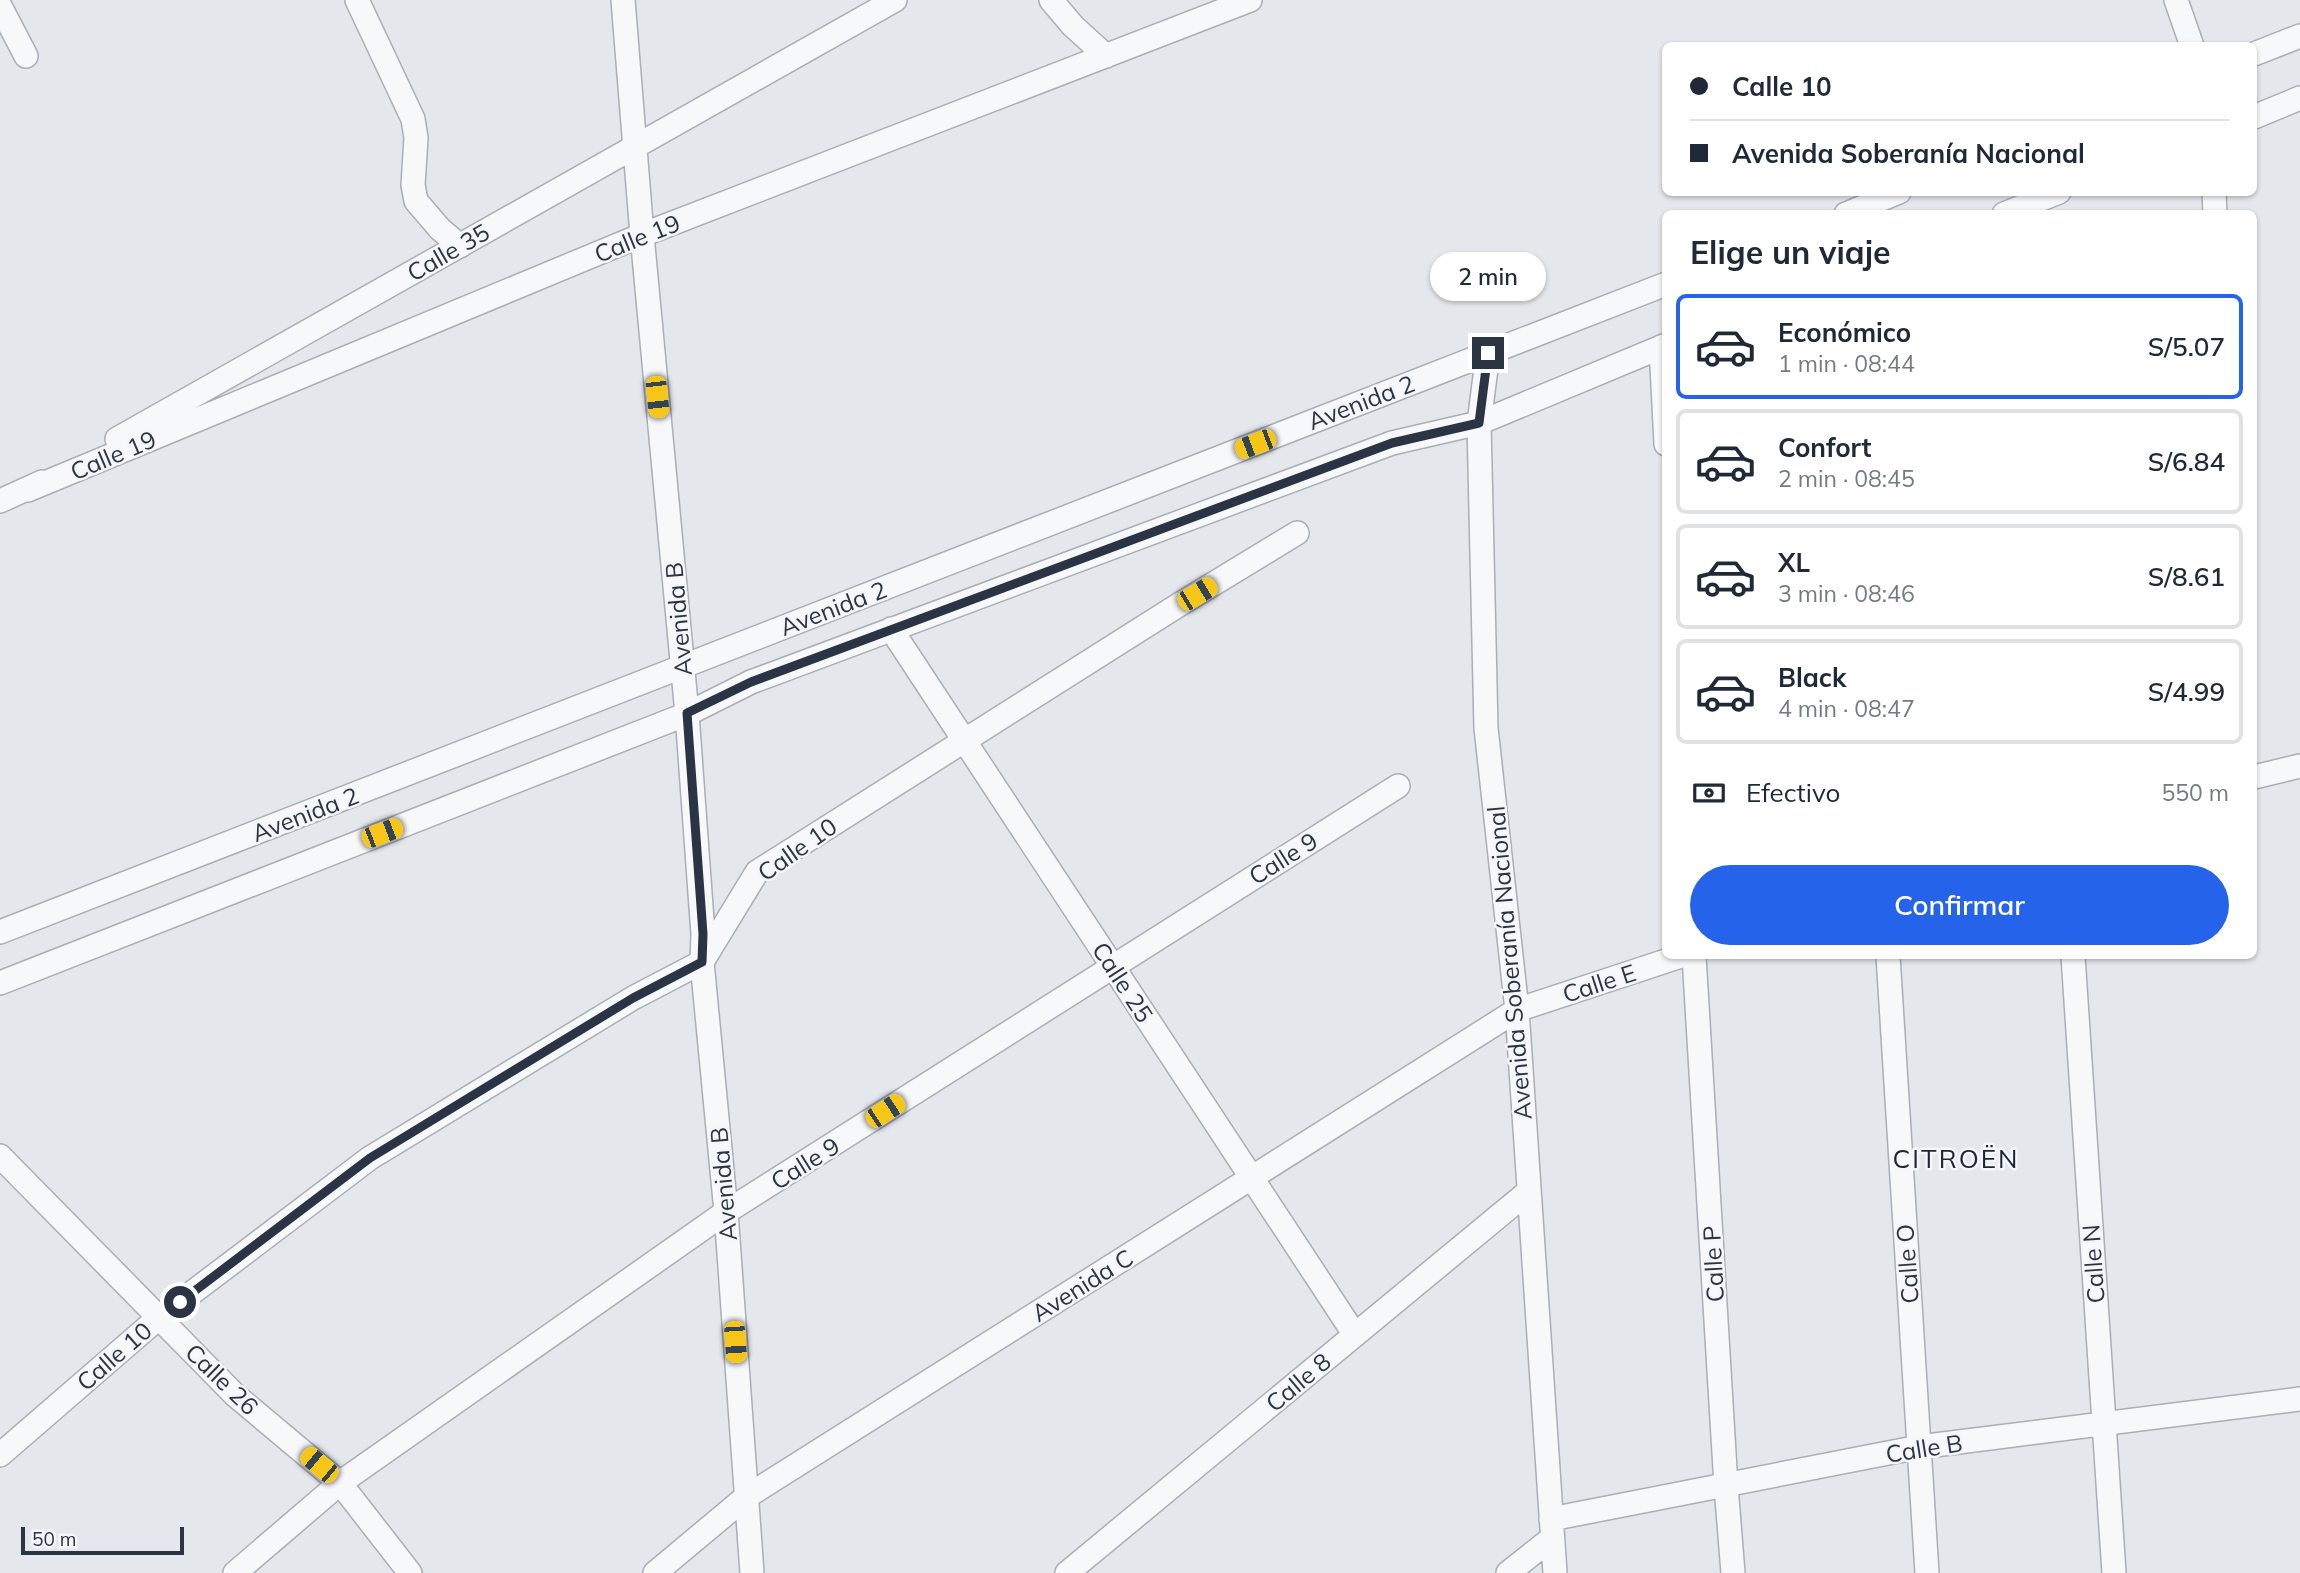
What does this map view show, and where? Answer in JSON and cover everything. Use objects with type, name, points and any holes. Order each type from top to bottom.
[{"type":"street","points":[[357,0],[413,119],[416,138],[413,185],[416,201],[440,229],[460,246]]},
{"type":"street","name":"Avenida B","points":[[623,0],[634,147],[687,713],[703,934],[702,962],[726,1212],[752,1573]]},
{"type":"street","name":"Calle 35","points":[[0,501],[29,490],[895,0]]},
{"type":"street","points":[[1051,0],[1073,26],[1106,56]]},
{"type":"street","name":"Calle 19","points":[[29,490],[642,235],[1250,0]]},
{"type":"street","points":[[2176,0],[2191,42]]},
{"type":"street","points":[[0,6],[26,56]]},
{"type":"street","points":[[2257,53],[2300,36]]},
{"type":"street","points":[[2257,116],[2300,98]]},
{"type":"street","points":[[1856,210],[1889,196]]},
{"type":"street","points":[[2018,210],[2050,196]]},
{"type":"street","name":"Avenida 2","points":[[0,932],[1662,286]]},
{"type":"street","name":"Avenida 2","points":[[0,983],[687,713],[751,682],[1392,443],[1479,423],[1662,346]]},
{"type":"street","name":"Avenida Soberanía Nacional","points":[[1488,353],[1479,423],[1486,728],[1517,1010],[1555,1573]]},
{"type":"street","name":"Calle 10","points":[[0,1455],[159,1318],[370,1158],[633,998],[702,962],[757,872],[1297,533]]},
{"type":"street","name":"Calle 25","points":[[891,629],[1355,1335]]},
{"type":"street","points":[[2257,776],[2300,766]]},
{"type":"street","name":"Calle 9","points":[[235,1573],[340,1483],[726,1212],[1398,786]]},
{"type":"street","name":"Calle E","points":[[1517,1010],[1672,959]]},
{"type":"street","name":"Calle P","points":[[1694,959],[1733,1573]]},
{"type":"street","name":"Calle O","points":[[1888,959],[1927,1573]]},
{"type":"street","name":"Calle N","points":[[2073,959],[2114,1573]]},
{"type":"street","name":"Avenida C","points":[[655,1573],[746,1497],[1517,1010]]},
{"type":"street","name":"Calle 26","points":[[0,1156],[235,1395],[340,1483],[410,1573]]},
{"type":"street","name":"Calle 8","points":[[1067,1573],[1529,1191]]},
{"type":"street","name":"Calle B","points":[[1552,1528],[1726,1486],[1919,1447],[2300,1399]]},
{"type":"street","points":[[1508,1573],[1552,1528]]},
{"type":"district","name":"CITROËN","points":[[1956,1158]]},
{"type":"route","points":[[180,1302],[370,1158],[633,998],[702,962],[703,934],[687,713],[751,682],[1392,443],[1479,423],[1488,353]]}]
